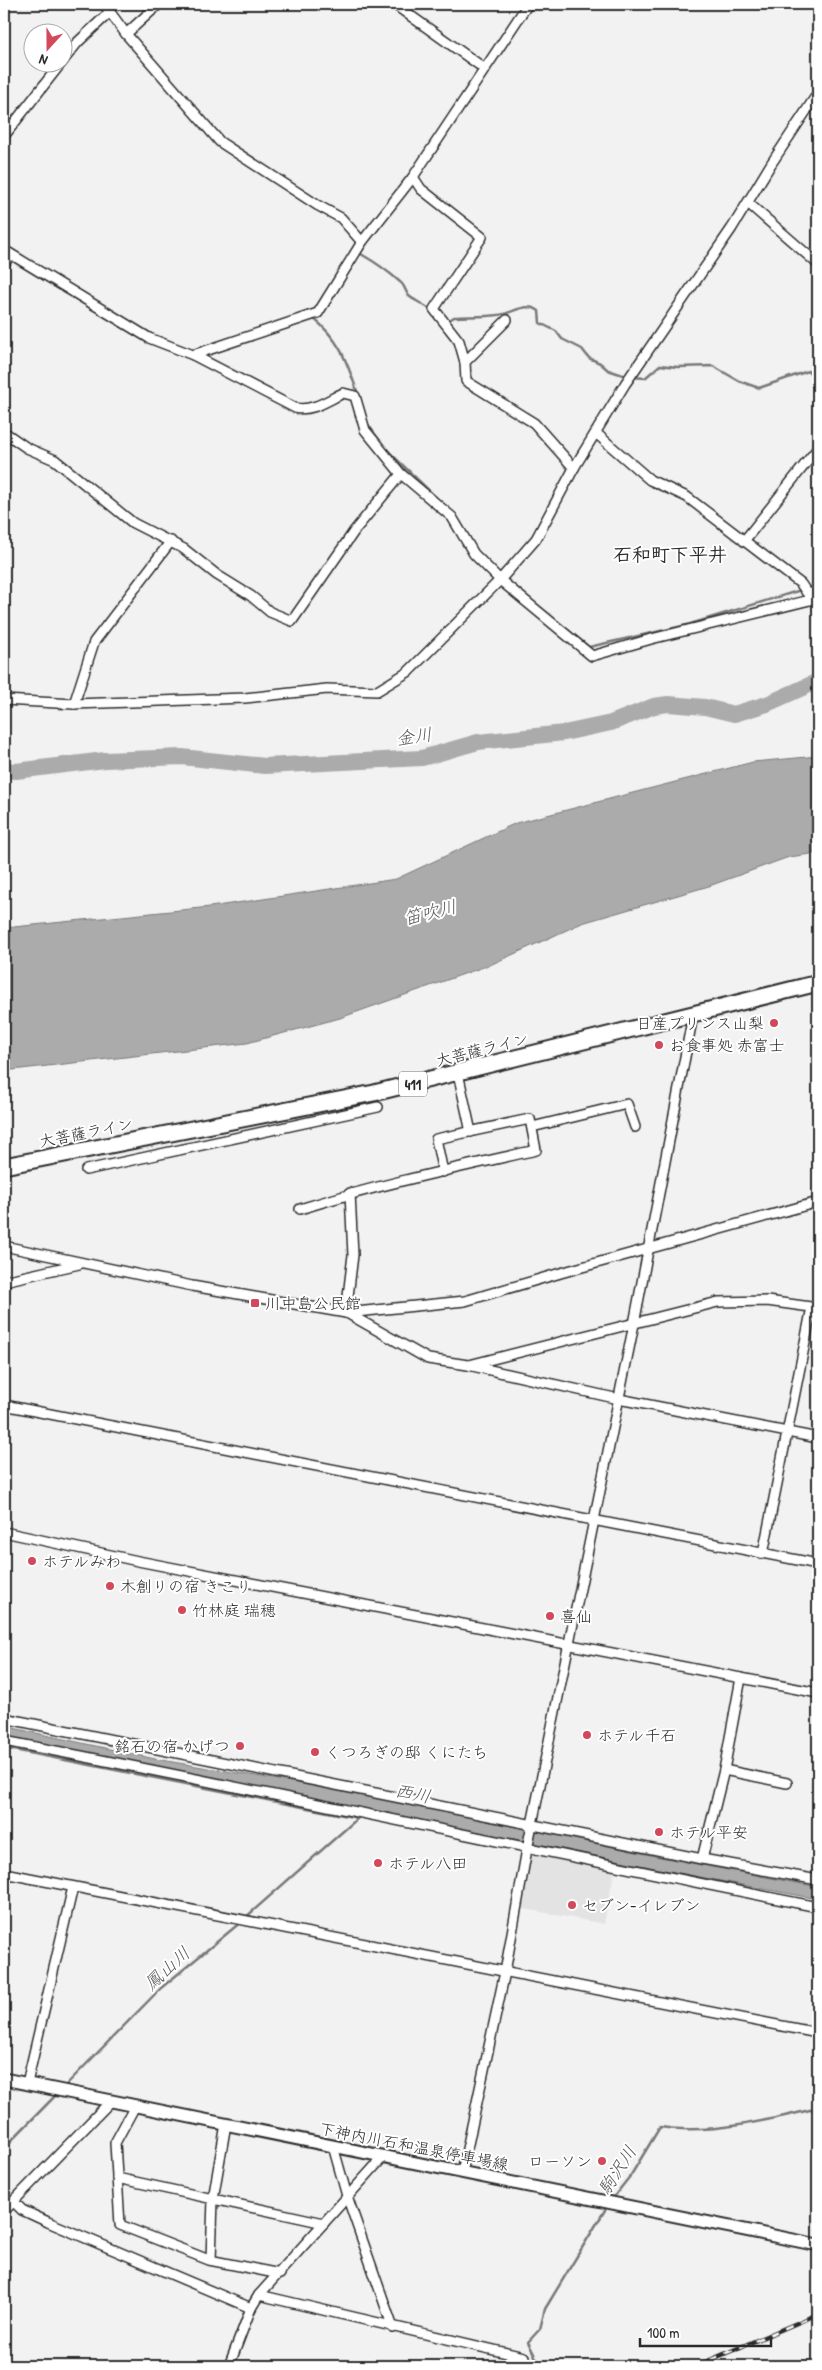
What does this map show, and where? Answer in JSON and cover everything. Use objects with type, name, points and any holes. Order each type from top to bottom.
[{"type":"highway","name":"大菩薩ライン","points":[[4,1166],[292,1110],[458,1073],[818,983]]},
{"type":"main road","name":"下神内川石和温泉停車場線","points":[[4,2079],[818,2245]]},
{"type":"street","points":[[104,4],[126,34],[220,142],[317,205],[341,218],[362,242]]},
{"type":"street","points":[[126,34],[159,4]]},
{"type":"street","points":[[394,4],[485,69]]},
{"type":"street","points":[[193,355],[318,313],[362,242],[413,177],[527,4]]},
{"type":"street","points":[[72,50],[110,12]]},
{"type":"street","points":[[4,136],[54,72]]},
{"type":"street","points":[[4,700],[74,704],[245,698],[327,688],[377,691],[408,672],[502,578],[536,539],[574,468],[628,380],[748,203],[818,93]]},
{"type":"street","points":[[413,177],[421,189],[482,237],[434,310],[459,341],[465,362],[466,381],[534,423],[574,468]]},
{"type":"street","points":[[748,203],[818,264]]},
{"type":"street","points":[[4,265],[7,252],[149,338],[193,355],[294,408],[303,410],[312,408],[343,393],[354,396],[365,430],[401,474],[452,517],[474,554],[592,656],[651,639],[818,598]]},
{"type":"street","points":[[465,362],[507,320]]},
{"type":"street","points":[[4,432],[27,448],[55,460],[133,522],[171,541],[270,612],[292,621],[355,530],[401,474]]},
{"type":"street","points":[[596,434],[650,480],[687,497],[800,584],[807,593],[818,593]]},
{"type":"street","points":[[744,541],[818,448]]},
{"type":"street","points":[[74,704],[94,642],[171,541]]},
{"type":"street","points":[[462,2172],[505,1972],[527,1846],[533,1826],[649,1250],[693,1015]]},
{"type":"street","points":[[458,1073],[471,1132]]},
{"type":"street","points":[[532,1127],[627,1104],[635,1127]]},
{"type":"street","points":[[86,1170],[378,1107]]},
{"type":"street","points":[[292,1110],[293,1126]]},
{"type":"street","points":[[300,1209],[350,1193],[443,1172],[536,1150],[530,1119],[436,1139],[443,1172]]},
{"type":"street","points":[[346,1313],[353,1255],[350,1193]]},
{"type":"street","points":[[4,1246],[82,1264],[346,1313],[465,1301],[818,1202]]},
{"type":"street","points":[[4,1281],[82,1264]]},
{"type":"street","points":[[468,1366],[718,1302],[767,1301],[815,1307],[763,1554]]},
{"type":"street","points":[[346,1313],[428,1359],[468,1366],[619,1400],[818,1438]]},
{"type":"street","points":[[4,1405],[818,1564]]},
{"type":"street","points":[[4,1532],[818,1693]]},
{"type":"street","points":[[702,1859],[724,1770],[741,1678]]},
{"type":"street","points":[[4,1718],[533,1826],[818,1880]]},
{"type":"street","points":[[4,1741],[372,1814],[818,1907]]},
{"type":"street","points":[[724,1770],[787,1783]]},
{"type":"street","points":[[818,1792],[818,1799]]},
{"type":"street","points":[[4,1873],[818,2033]]},
{"type":"street","points":[[27,2083],[73,1888]]},
{"type":"street","points":[[4,2211],[111,2101]]},
{"type":"street","points":[[135,2106],[115,2143],[120,2225],[211,2260],[280,2274]]},
{"type":"street","points":[[211,2260],[213,2199],[226,2124]]},
{"type":"street","points":[[333,2146],[347,2196],[393,2328]]},
{"type":"street","points":[[230,2366],[251,2308],[259,2295],[280,2274],[384,2156]]},
{"type":"street","points":[[117,2178],[324,2223]]},
{"type":"street","points":[[14,2202],[22,2210],[48,2222],[251,2308]]},
{"type":"street","points":[[259,2295],[393,2328],[524,2357]]},
{"type":"shaded area","points":[[535,1852],[615,1868],[604,1924],[520,1908],[531,1854]]},
{"type":"water","name":"笛吹川","points":[[818,756],[818,853],[789,857],[709,886],[582,923],[492,964],[340,1018],[247,1043],[4,1071],[4,928],[210,907],[396,879],[516,823],[753,762]]},
{"type":"water","points":[[4,1726],[155,1759],[338,1790],[665,1858],[818,1887],[818,1899],[662,1870],[334,1802],[4,1738]]},
{"type":"waterway","points":[[361,254],[391,274],[402,283],[409,296],[432,311]]},
{"type":"waterway","points":[[448,321],[454,317],[492,316],[529,307],[534,308],[539,311],[540,323],[556,331],[562,339],[582,349],[589,358],[600,363],[608,370],[626,376]]},
{"type":"waterway","points":[[312,317],[330,334],[336,343],[346,361],[358,394]]},
{"type":"waterway","points":[[632,377],[645,378],[660,365],[677,367],[713,366],[739,381],[759,388],[808,371],[818,381]]},
{"type":"waterway","points":[[367,423],[380,441]]},
{"type":"waterway","points":[[386,449],[445,506]]},
{"type":"waterway","points":[[806,588],[818,585]]},
{"type":"waterway","points":[[537,605],[589,647],[687,625],[801,590]]},
{"type":"waterway","name":"金川","points":[[4,770],[16,771],[105,760],[182,757],[265,766],[422,758],[478,742],[564,733],[611,723],[654,706],[668,704],[705,707],[734,714],[767,704],[818,681]]},
{"type":"waterway","name":"西川","points":[[4,1748],[358,1818]]},
{"type":"waterway","name":"鳳山川","points":[[245,1918],[358,1818]]},
{"type":"waterway","name":"鳳山川","points":[[64,2087],[161,1988],[241,1922]]},
{"type":"waterway","name":"鳳山川","points":[[4,2148],[57,2094]]},
{"type":"waterway","name":"駒沢川","points":[[612,2199],[631,2175],[660,2127],[679,2129],[719,2128],[818,2108]]},
{"type":"waterway","name":"駒沢川","points":[[540,2366],[528,2342],[540,2329],[545,2309],[608,2205]]},
{"type":"railway","points":[[696,2366],[818,2314]]},
{"type":"place","name":"日産プリンス山梨","points":[[774,1023]]},
{"type":"place","name":"お食事処 赤富士","points":[[659,1045]]},
{"type":"place","name":"川中島公民館","points":[[255,1303]]},
{"type":"place","name":"ホテルみわ","points":[[32,1561]]},
{"type":"place","name":"木創りの宿 きこり","points":[[110,1586]]},
{"type":"place","name":"竹林庭 瑞穂","points":[[182,1610]]},
{"type":"place","name":"喜仙","points":[[550,1616]]},
{"type":"place","name":"ホテル千石","points":[[587,1735]]},
{"type":"place","name":"銘石の宿 かげつ","points":[[240,1746]]},
{"type":"place","name":"くつろぎの邸 くにたち","points":[[315,1752]]},
{"type":"place","name":"ホテル平安","points":[[659,1832]]},
{"type":"place","name":"ホテル八田","points":[[378,1863]]},
{"type":"place","name":"セブン-イレブン","points":[[572,1905]]},
{"type":"place","name":"ローソン","points":[[602,2161]]},
{"type":"district","name":"石和町下平井","points":[[670,554]]}]
